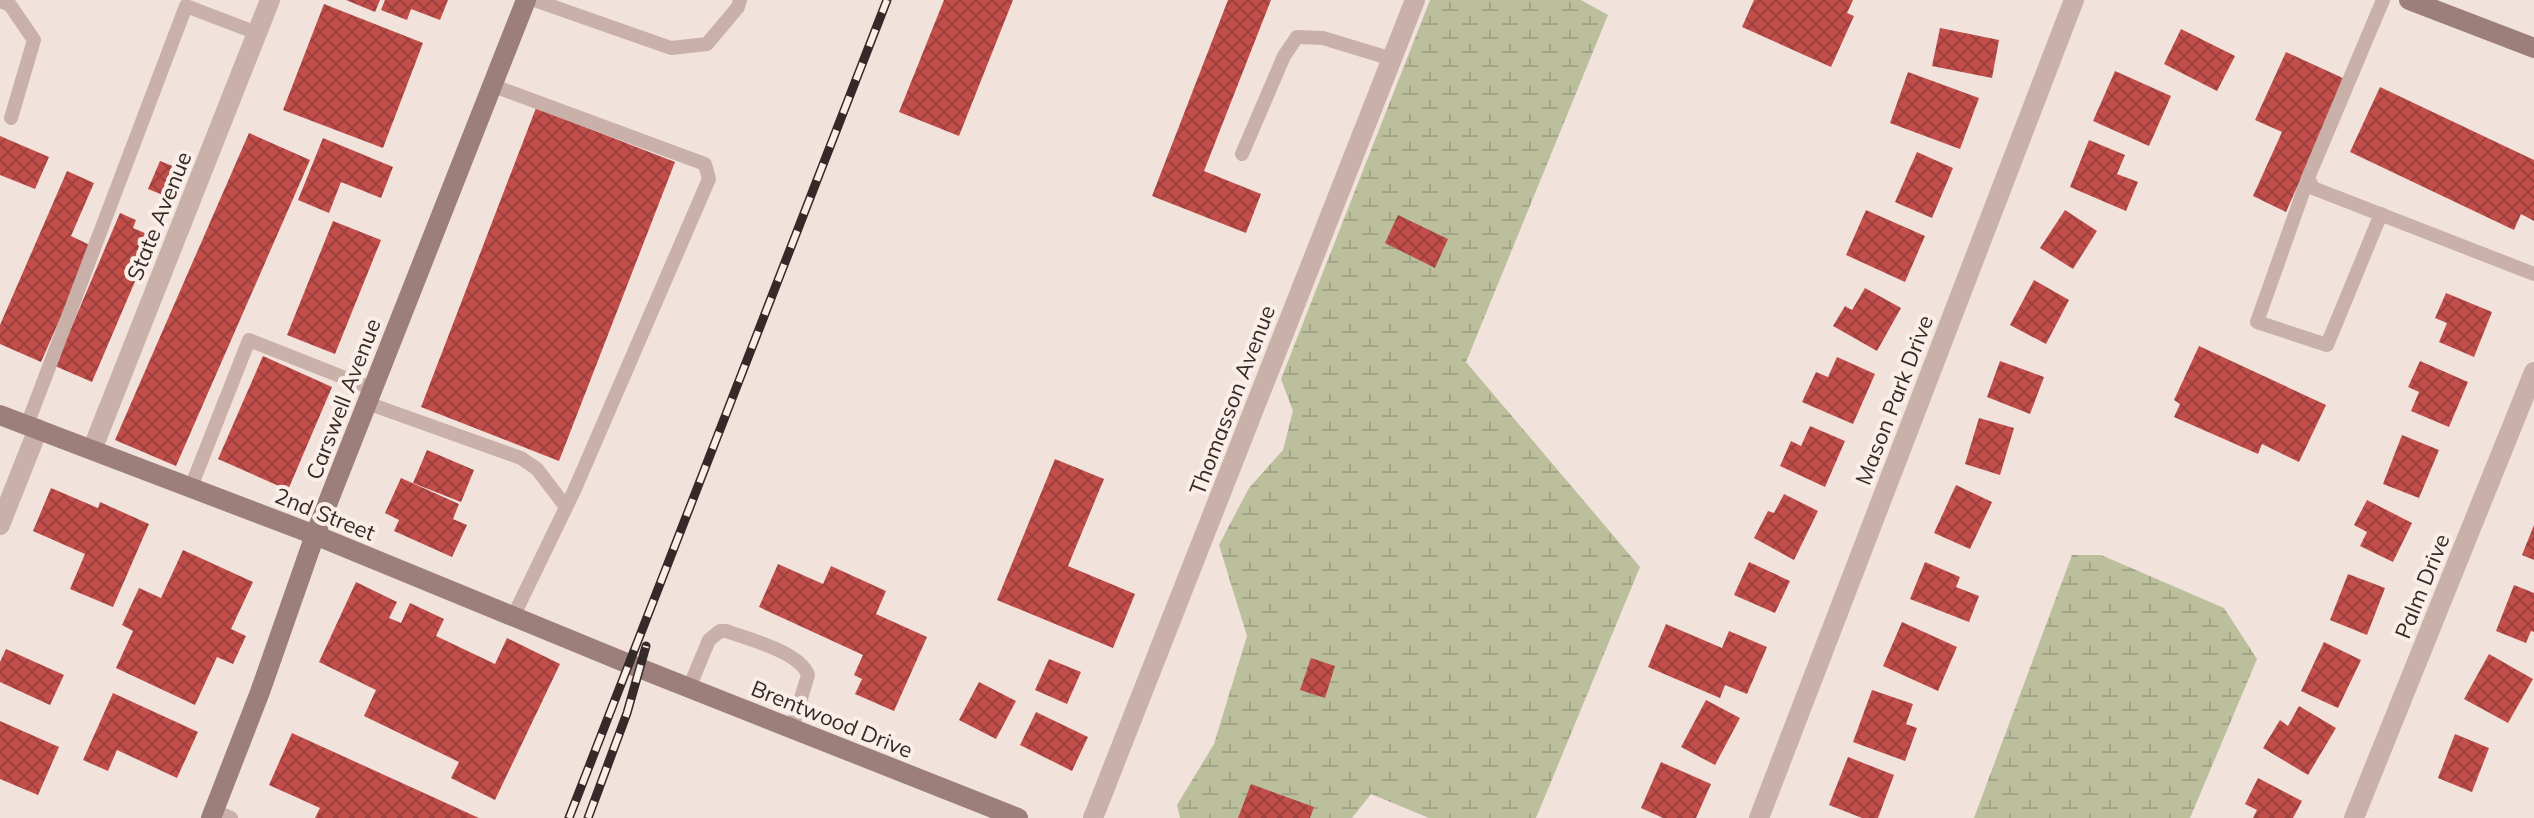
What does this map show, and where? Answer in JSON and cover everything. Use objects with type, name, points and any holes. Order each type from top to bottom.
[{"type":"street","name":"State Avenue","points":[[92,450],[270,0]]},
{"type":"street","name":"Carswell Avenue","points":[[219,816],[315,535],[526,0]]},
{"type":"street","name":"Thomasson Avenue","points":[[1093,818],[1415,0]]},
{"type":"street","points":[[2409,0],[2534,48]]},
{"type":"street","name":"Mason Park Drive","points":[[1759,818],[2068,2]]},
{"type":"street","name":"Palm Drive","points":[[2354,818],[2534,372]]},
{"type":"street","name":"2nd Street","points":[[0,415],[315,535],[629,664]]},
{"type":"street","points":[[0,525],[32,427]]},
{"type":"street","name":"Brentwood Drive","points":[[629,664],[1018,818]]},
{"type":"lane","points":[[534,0],[671,48],[707,44],[738,7],[740,0]]},
{"type":"lane","points":[[578,15],[584,0]]},
{"type":"lane","points":[[2381,214],[2327,345],[2257,322],[2308,178],[2383,0]]},
{"type":"lane","points":[[0,1],[10,5],[34,40],[11,118]]},
{"type":"lane","points":[[32,427],[186,6],[257,33]]},
{"type":"lane","points":[[1242,154],[1284,56],[1297,37],[1323,38],[1392,59]]},
{"type":"lane","points":[[491,85],[705,164],[709,179],[566,507],[513,617]]},
{"type":"lane","points":[[2308,178],[2313,188],[2534,274]]},
{"type":"lane","points":[[191,487],[249,340],[370,396],[521,458],[537,469],[566,507]]},
{"type":"lane","points":[[689,688],[709,640],[720,631],[783,653],[800,662],[808,675],[792,728]]},
{"type":"green space","points":[[1430,0],[1581,0],[1608,15],[1466,362],[1640,567],[1536,818],[1429,818],[1371,794],[1352,818],[1180,818],[1177,805],[1214,744],[1247,636],[1219,545],[1249,488],[1283,450],[1293,411],[1281,379]]},
{"type":"green space","points":[[2072,555],[2101,555],[2224,608],[2257,659],[2190,818],[1974,818]]},
{"type":"building","points":[[346,0],[380,0],[375,12]]},
{"type":"building","points":[[385,0],[448,0],[440,20],[411,9],[407,20],[381,10]]},
{"type":"building","points":[[944,0],[1013,0],[959,136],[899,112]]},
{"type":"building","points":[[1228,0],[1271,0],[1204,171],[1261,194],[1246,233],[1152,196]]},
{"type":"building","points":[[1754,0],[1853,0],[1847,13],[1854,16],[1831,67],[1742,27]]},
{"type":"building","points":[[324,4],[423,43],[383,148],[283,110]]},
{"type":"building","points":[[1940,28],[1999,40],[1992,78],[1932,66]]},
{"type":"building","points":[[2181,29],[2235,56],[2217,91],[2164,64]]},
{"type":"building","points":[[2286,52],[2345,79],[2286,212],[2253,196],[2282,132],[2255,120]]},
{"type":"building","points":[[2115,71],[2171,96],[2149,146],[2093,121]]},
{"type":"building","points":[[1908,72],[1979,98],[1960,149],[1890,123]]},
{"type":"building","points":[[2380,87],[2534,160],[2534,221],[2521,214],[2514,230],[2350,152]]},
{"type":"building","points":[[536,108],[675,162],[559,461],[421,407]]},
{"type":"building","points":[[249,133],[310,160],[176,466],[115,440]]},
{"type":"building","points":[[0,136],[49,157],[35,189],[0,175]]},
{"type":"building","points":[[323,138],[393,167],[381,198],[341,182],[329,213],[298,200]]},
{"type":"building","points":[[2089,140],[2125,155],[2117,174],[2138,182],[2126,211],[2070,187]]},
{"type":"building","points":[[1917,152],[1953,168],[1932,218],[1895,202]]},
{"type":"building","points":[[160,161],[180,169],[168,197],[148,189]]},
{"type":"building","points":[[67,171],[94,183],[71,236],[92,246],[41,362],[0,344],[0,325]]},
{"type":"building","points":[[1866,210],[1925,236],[1905,282],[1846,255]]},
{"type":"building","points":[[2065,210],[2097,231],[2073,269],[2040,248]]},
{"type":"building","points":[[120,213],[136,220],[133,228],[154,237],[92,382],[55,366]]},
{"type":"building","points":[[1398,215],[1448,239],[1435,268],[1385,243]]},
{"type":"building","points":[[333,221],[381,240],[335,354],[287,335]]},
{"type":"building","points":[[2034,280],[2069,300],[2046,344],[2010,325]]},
{"type":"building","points":[[1865,288],[1901,308],[1877,351],[1833,326],[1845,306],[1852,310]]},
{"type":"building","points":[[2446,293],[2492,312],[2474,357],[2439,342],[2447,323],[2435,318]]},
{"type":"building","points":[[2199,346],[2326,405],[2299,462],[2262,444],[2258,454],[2174,417],[2180,404],[2174,400]]},
{"type":"building","points":[[263,356],[332,387],[288,490],[218,459]]},
{"type":"building","points":[[1837,357],[1875,374],[1853,424],[1802,402],[1816,372],[1828,377]]},
{"type":"building","points":[[2000,361],[2044,377],[2030,414],[1987,397]]},
{"type":"building","points":[[2420,361],[2468,382],[2449,427],[2411,411],[2419,392],[2408,387]]},
{"type":"building","points":[[1979,418],[2014,428],[2000,475],[1965,464]]},
{"type":"building","points":[[1810,426],[1845,441],[1825,487],[1780,466],[1791,441],[1801,446]]},
{"type":"building","points":[[2402,435],[2439,450],[2419,498],[2383,484]]},
{"type":"building","points":[[427,450],[474,470],[461,502],[413,483]]},
{"type":"building","points":[[1055,459],[1104,479],[1068,566],[1135,594],[1113,648],[997,600]]},
{"type":"building","points":[[401,478],[459,504],[453,519],[467,525],[452,557],[394,531],[399,520],[385,513]]},
{"type":"building","points":[[1956,485],[1992,502],[1970,549],[1934,533]]},
{"type":"building","points":[[51,488],[98,508],[100,502],[149,524],[113,607],[70,589],[85,554],[33,531]]},
{"type":"building","points":[[1784,494],[1818,511],[1794,560],[1754,538],[1768,511],[1774,513]]},
{"type":"building","points":[[2367,500],[2412,523],[2393,562],[2360,546],[2367,532],[2354,525]]},
{"type":"building","points":[[2534,525],[2534,560],[2522,555]]},
{"type":"building","points":[[183,550],[253,582],[231,629],[246,636],[233,664],[217,657],[195,705],[116,668],[133,631],[122,625],[139,588],[161,598]]},
{"type":"building","points":[[1749,562],[1790,581],[1775,613],[1734,595]]},
{"type":"building","points":[[1925,562],[1960,577],[1956,587],[1979,596],[1969,622],[1910,599]]},
{"type":"building","points":[[778,564],[823,584],[831,566],[886,591],[876,614],[927,637],[894,711],[855,694],[862,679],[854,675],[863,655],[759,607]]},
{"type":"building","points":[[2348,574],[2385,588],[2367,635],[2330,620]]},
{"type":"building","points":[[356,582],[397,602],[389,618],[401,623],[410,603],[444,619],[436,636],[495,664],[507,638],[560,664],[495,800],[451,778],[459,762],[364,716],[376,690],[319,662]]},
{"type":"building","points":[[2514,585],[2534,593],[2534,632],[2531,631],[2526,643],[2496,631]]},
{"type":"building","points":[[1902,622],[1957,647],[1938,691],[1883,666]]},
{"type":"building","points":[[1666,624],[1722,648],[1729,631],[1767,647],[1747,694],[1725,685],[1720,698],[1648,667]]},
{"type":"building","points":[[2324,642],[2361,660],[2338,708],[2301,691]]},
{"type":"building","points":[[6,649],[64,675],[50,705],[0,682],[0,662]]},
{"type":"building","points":[[2489,654],[2533,679],[2508,723],[2464,699]]},
{"type":"building","points":[[1311,658],[1335,666],[1325,698],[1300,690]]},
{"type":"building","points":[[1049,659],[1081,672],[1067,704],[1035,690]]},
{"type":"building","points":[[979,682],[1016,701],[996,739],[959,720]]},
{"type":"building","points":[[1872,690],[1913,704],[1906,724],[1917,728],[1905,761],[1853,742]]},
{"type":"building","points":[[113,693],[198,732],[177,778],[117,750],[108,771],[83,760]]},
{"type":"building","points":[[1706,700],[1740,718],[1715,765],[1681,747]]},
{"type":"building","points":[[2299,706],[2336,728],[2308,775],[2263,748],[2280,720],[2288,726]]},
{"type":"building","points":[[1036,712],[1088,737],[1072,771],[1020,745]]},
{"type":"building","points":[[0,721],[59,747],[38,795],[0,779]]},
{"type":"building","points":[[292,733],[479,818],[315,818],[320,808],[269,785]]},
{"type":"building","points":[[2455,734],[2489,748],[2472,792],[2438,778]]},
{"type":"building","points":[[1848,757],[1894,775],[1878,818],[1862,818],[1829,805]]},
{"type":"building","points":[[1661,762],[1711,784],[1696,818],[1663,818],[1641,808]]},
{"type":"building","points":[[2258,778],[2302,801],[2293,818],[2253,818],[2257,810],[2245,804]]},
{"type":"building","points":[[1251,784],[1314,807],[1310,818],[1238,818]]},
{"type":"railway","points":[[569,818],[887,0]]},
{"type":"railway","points":[[588,818],[627,713],[646,646]]}]
